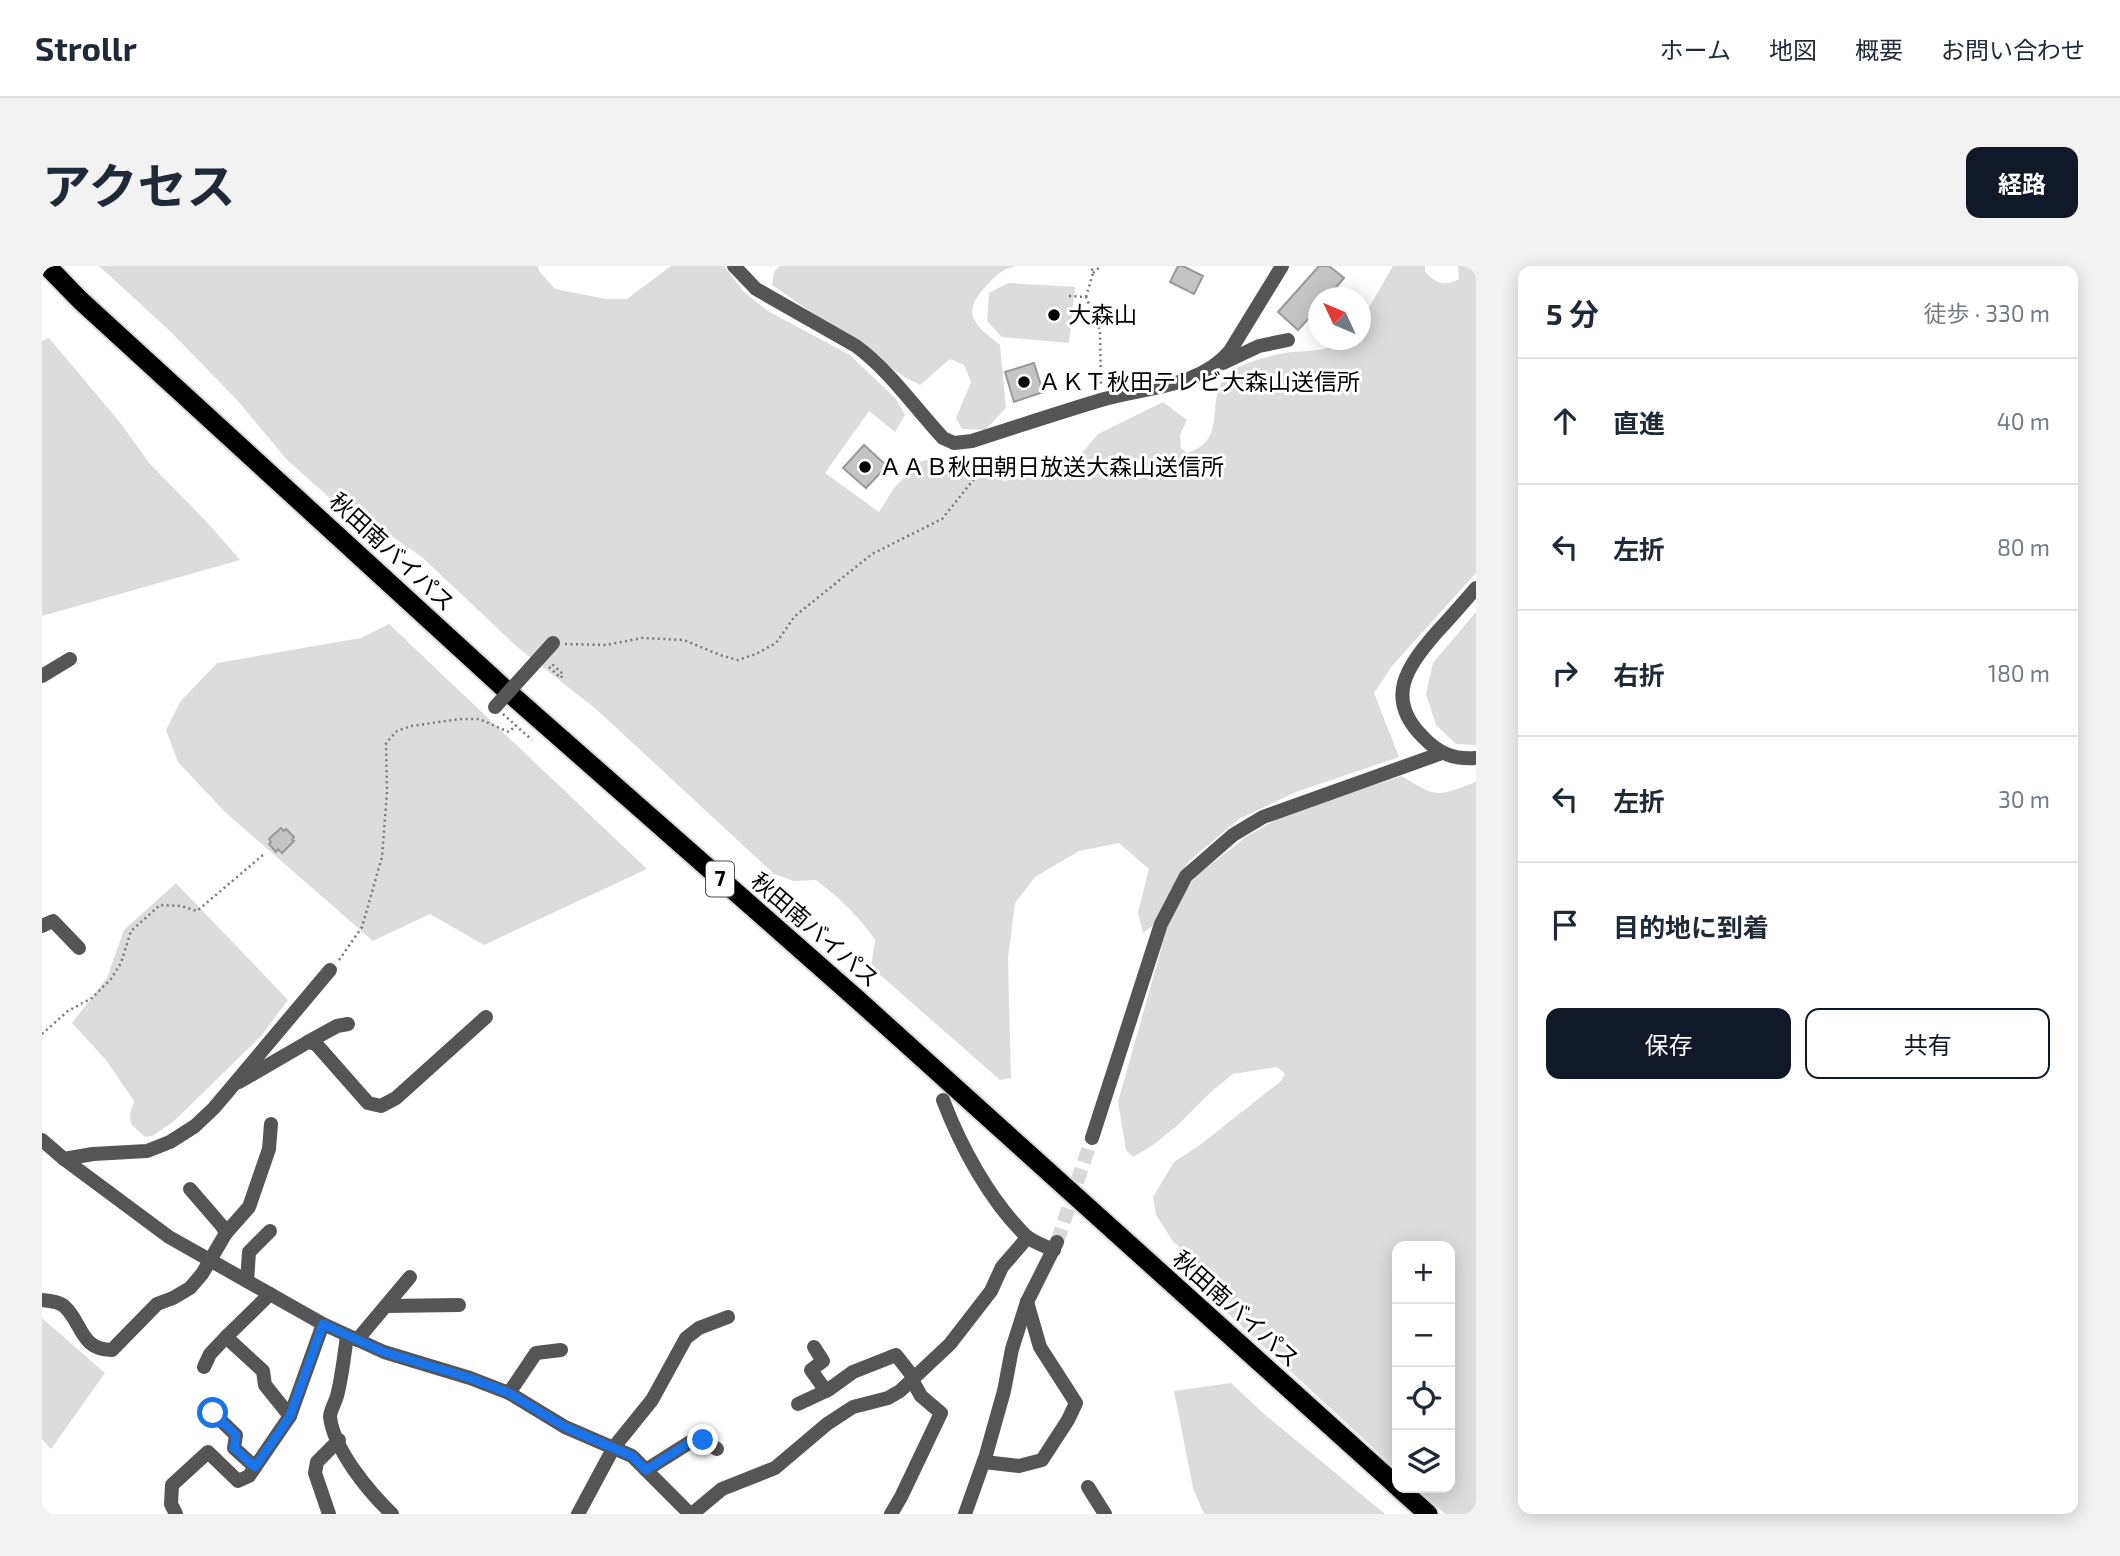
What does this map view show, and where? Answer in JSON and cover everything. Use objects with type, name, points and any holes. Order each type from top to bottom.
[{"type":"highway","name":"秋田南バイパス","points":[[47,266],[80,300],[506,690],[852,995],[1392,1482]]},
{"type":"highway","name":"秋田南バイパス","points":[[1405,1493],[1428,1514]]},
{"type":"street","points":[[734,266],[756,289],[856,346],[870,357],[946,441],[954,443],[972,441],[1103,400],[1201,375],[1259,345],[1288,340]]},
{"type":"street","points":[[1215,367],[1230,351],[1282,266]]},
{"type":"street","points":[[1476,588],[1414,659],[1404,682],[1408,718],[1420,734],[1442,753],[1476,758]]},
{"type":"street","points":[[495,707],[543,659],[553,643]]},
{"type":"street","points":[[42,676],[70,659]]},
{"type":"street","points":[[1092,1138],[1161,924],[1186,876],[1233,835],[1263,817],[1442,753]]},
{"type":"street","points":[[42,926],[53,921],[79,948]]},
{"type":"street","points":[[64,1159],[93,1154],[148,1151],[170,1142],[195,1126],[232,1087],[330,970]]},
{"type":"street","points":[[308,1042],[316,1044],[368,1103],[382,1106],[396,1098],[486,1017]]},
{"type":"street","points":[[232,1087],[337,1026],[348,1024]]},
{"type":"street","points":[[943,1100],[950,1120],[993,1196],[1027,1237],[1056,1246],[1027,1302],[1012,1349],[1004,1391],[984,1462],[965,1514]]},
{"type":"street","points":[[42,1300],[64,1306],[83,1337],[100,1350],[112,1350],[157,1304],[190,1288],[202,1274],[226,1233],[248,1206],[269,1149],[271,1124]]},
{"type":"street","points":[[42,1140],[169,1237],[323,1324],[384,1352],[509,1393],[565,1427],[632,1456],[691,1514],[722,1489],[775,1468],[827,1424],[853,1407],[888,1398],[900,1391],[950,1344],[991,1291],[1002,1267],[1027,1237]]},
{"type":"street","points":[[190,1189],[226,1233]]},
{"type":"street","points":[[247,1281],[249,1252],[271,1231]]},
{"type":"street","points":[[392,1514],[352,1467],[330,1415],[352,1338],[386,1306],[410,1277]]},
{"type":"street","points":[[204,1367],[210,1354],[270,1294]]},
{"type":"street","points":[[984,1462],[1020,1466],[1042,1460],[1076,1403],[1040,1347],[1027,1302]]},
{"type":"street","points":[[386,1306],[407,1308],[459,1305]]},
{"type":"street","points":[[578,1514],[614,1447],[652,1400],[686,1338],[699,1328],[728,1317]]},
{"type":"street","points":[[176,1514],[171,1504],[172,1485],[208,1452],[238,1481],[249,1476],[290,1416],[323,1324]]},
{"type":"street","points":[[226,1337],[263,1371],[265,1385],[290,1416]]},
{"type":"street","points":[[814,1347],[823,1361],[811,1370],[826,1391]]},
{"type":"street","points":[[509,1393],[536,1353],[561,1350]]},
{"type":"street","points":[[798,1405],[826,1391],[853,1372],[895,1355],[913,1379],[921,1396],[941,1413],[891,1514]]},
{"type":"street","points":[[213,1413],[236,1435],[234,1448],[255,1467]]},
{"type":"street","points":[[646,1470],[695,1439],[703,1440],[717,1448]]},
{"type":"street","points":[[329,1514],[315,1473],[317,1462],[339,1440]]},
{"type":"street","points":[[1088,1487],[1105,1514]]},
{"type":"path","points":[[1091,266],[1093,273],[1086,297],[1100,330],[1103,400]]},
{"type":"path","points":[[1093,273],[1101,266]]},
{"type":"path","points":[[1069,296],[1086,297]]},
{"type":"path","points":[[553,643],[587,646],[642,638],[684,640],[738,660],[756,654],[776,643],[795,616],[873,554],[942,519],[978,474],[1018,461]]},
{"type":"path","points":[[543,659],[563,674],[561,678],[543,659]]},
{"type":"path","points":[[495,707],[533,740]]},
{"type":"path","points":[[330,970],[362,927],[382,857],[387,792],[386,743],[397,732],[423,724],[479,719],[509,732],[516,725]]},
{"type":"path","points":[[42,1034],[68,1011],[92,998],[111,979],[121,963],[131,930],[160,905],[181,906],[197,911],[263,855]]},
{"type":"shaded area","points":[[99,266],[538,266],[539,271],[555,289],[606,299],[627,299],[671,266],[724,266],[744,292],[768,311],[850,355],[896,399],[905,415],[895,432],[869,411],[825,473],[879,512],[894,488],[919,462],[936,457],[957,468],[1005,481],[1046,472],[1081,454],[1098,434],[1163,402],[1187,420],[1180,435],[1181,448],[1187,453],[1200,447],[1208,439],[1213,429],[1221,383],[1234,370],[1274,355],[1320,350],[1371,350],[1371,304],[1393,266],[1425,266],[1425,272],[1429,276],[1445,283],[1459,279],[1458,266],[1476,266],[1476,573],[1392,666],[1374,693],[1399,757],[1296,792],[1239,819],[1188,862],[1155,924],[1143,933],[1138,913],[1149,869],[1119,843],[1079,851],[1035,877],[1015,903],[1008,958],[1011,1078],[1000,1080],[871,967],[875,940],[841,901],[816,880],[794,881],[774,874],[596,709],[516,646],[422,557],[353,510],[330,498],[288,461],[237,400],[172,333]]},
{"type":"shaded area","points":[[779,266],[1017,266],[1004,270],[995,277],[980,293],[972,310],[973,317],[982,330],[1000,345],[1006,408],[985,430],[962,429],[956,418],[971,382],[964,365],[950,359],[920,385],[906,378],[772,285],[774,272]]},
{"type":"shaded area","points":[[1008,283],[1075,287],[1069,343],[1002,337],[987,321],[989,293]]},
{"type":"shaded area","points":[[49,338],[118,420],[150,464],[240,560],[42,616],[42,341]]},
{"type":"shaded area","points":[[1476,612],[1476,745],[1456,744],[1436,725],[1426,694],[1433,663]]},
{"type":"shaded area","points":[[389,624],[647,869],[484,945],[430,914],[373,941],[225,812],[178,762],[166,730],[180,702],[217,663],[361,638]]},
{"type":"shaded area","points":[[1402,776],[1423,789],[1438,793],[1476,782],[1476,1514],[1445,1514],[1422,1493],[1455,1493],[1455,1241],[1392,1241],[1392,1465],[1207,1294],[1204,1271],[1172,1240],[1156,1215],[1153,1197],[1174,1162],[1200,1145],[1281,1081],[1285,1074],[1277,1067],[1233,1074],[1153,1145],[1133,1157],[1126,1150],[1118,1102],[1172,911],[1196,876],[1246,837],[1286,814]]},
{"type":"shaded area","points":[[176,883],[288,1000],[261,1036],[173,1122],[152,1136],[145,1137],[131,1124],[130,1113],[134,1101],[106,1060],[72,1023],[107,978],[124,930]]},
{"type":"shaded area","points":[[42,1318],[105,1373],[51,1449],[42,1439]]},
{"type":"shaded area","points":[[1231,1383],[1263,1413],[1385,1514],[1204,1514],[1193,1488],[1174,1391]]},
{"type":"building","points":[[1178,266],[1203,276],[1194,294],[1170,282]]},
{"type":"building","points":[[1319,266],[1329,266],[1344,278],[1336,287],[1308,287],[1308,319],[1298,330],[1278,312]]},
{"type":"building","name":"ＡＫＴ秋田テレビ大森山送信所","points":[[1034,363],[1043,392],[1014,402],[1005,372]]},
{"type":"building","name":"ＡＡＢ秋田朝日放送大森山送信所","points":[[864,445],[887,466],[866,488],[843,468]]},
{"type":"building","points":[[281,828],[294,837],[294,841],[282,853],[278,849],[276,852],[269,844],[269,839]]},
{"type":"tunnel","points":[[1057,1242],[1092,1138]]},
{"type":"place","name":"大森山","points":[[1054,315]]},
{"type":"place","name":"ＡＫＴ秋田テレビ大森山送信所","points":[[1024,382]]},
{"type":"place","name":"ＡＡＢ秋田朝日放送大森山送信所","points":[[865,467]]},
{"type":"route","points":[[213,1413],[236,1435],[234,1448],[255,1467],[290,1416],[323,1324],[384,1352],[509,1393],[565,1427],[632,1456],[646,1470],[695,1439],[703,1440]]}]
